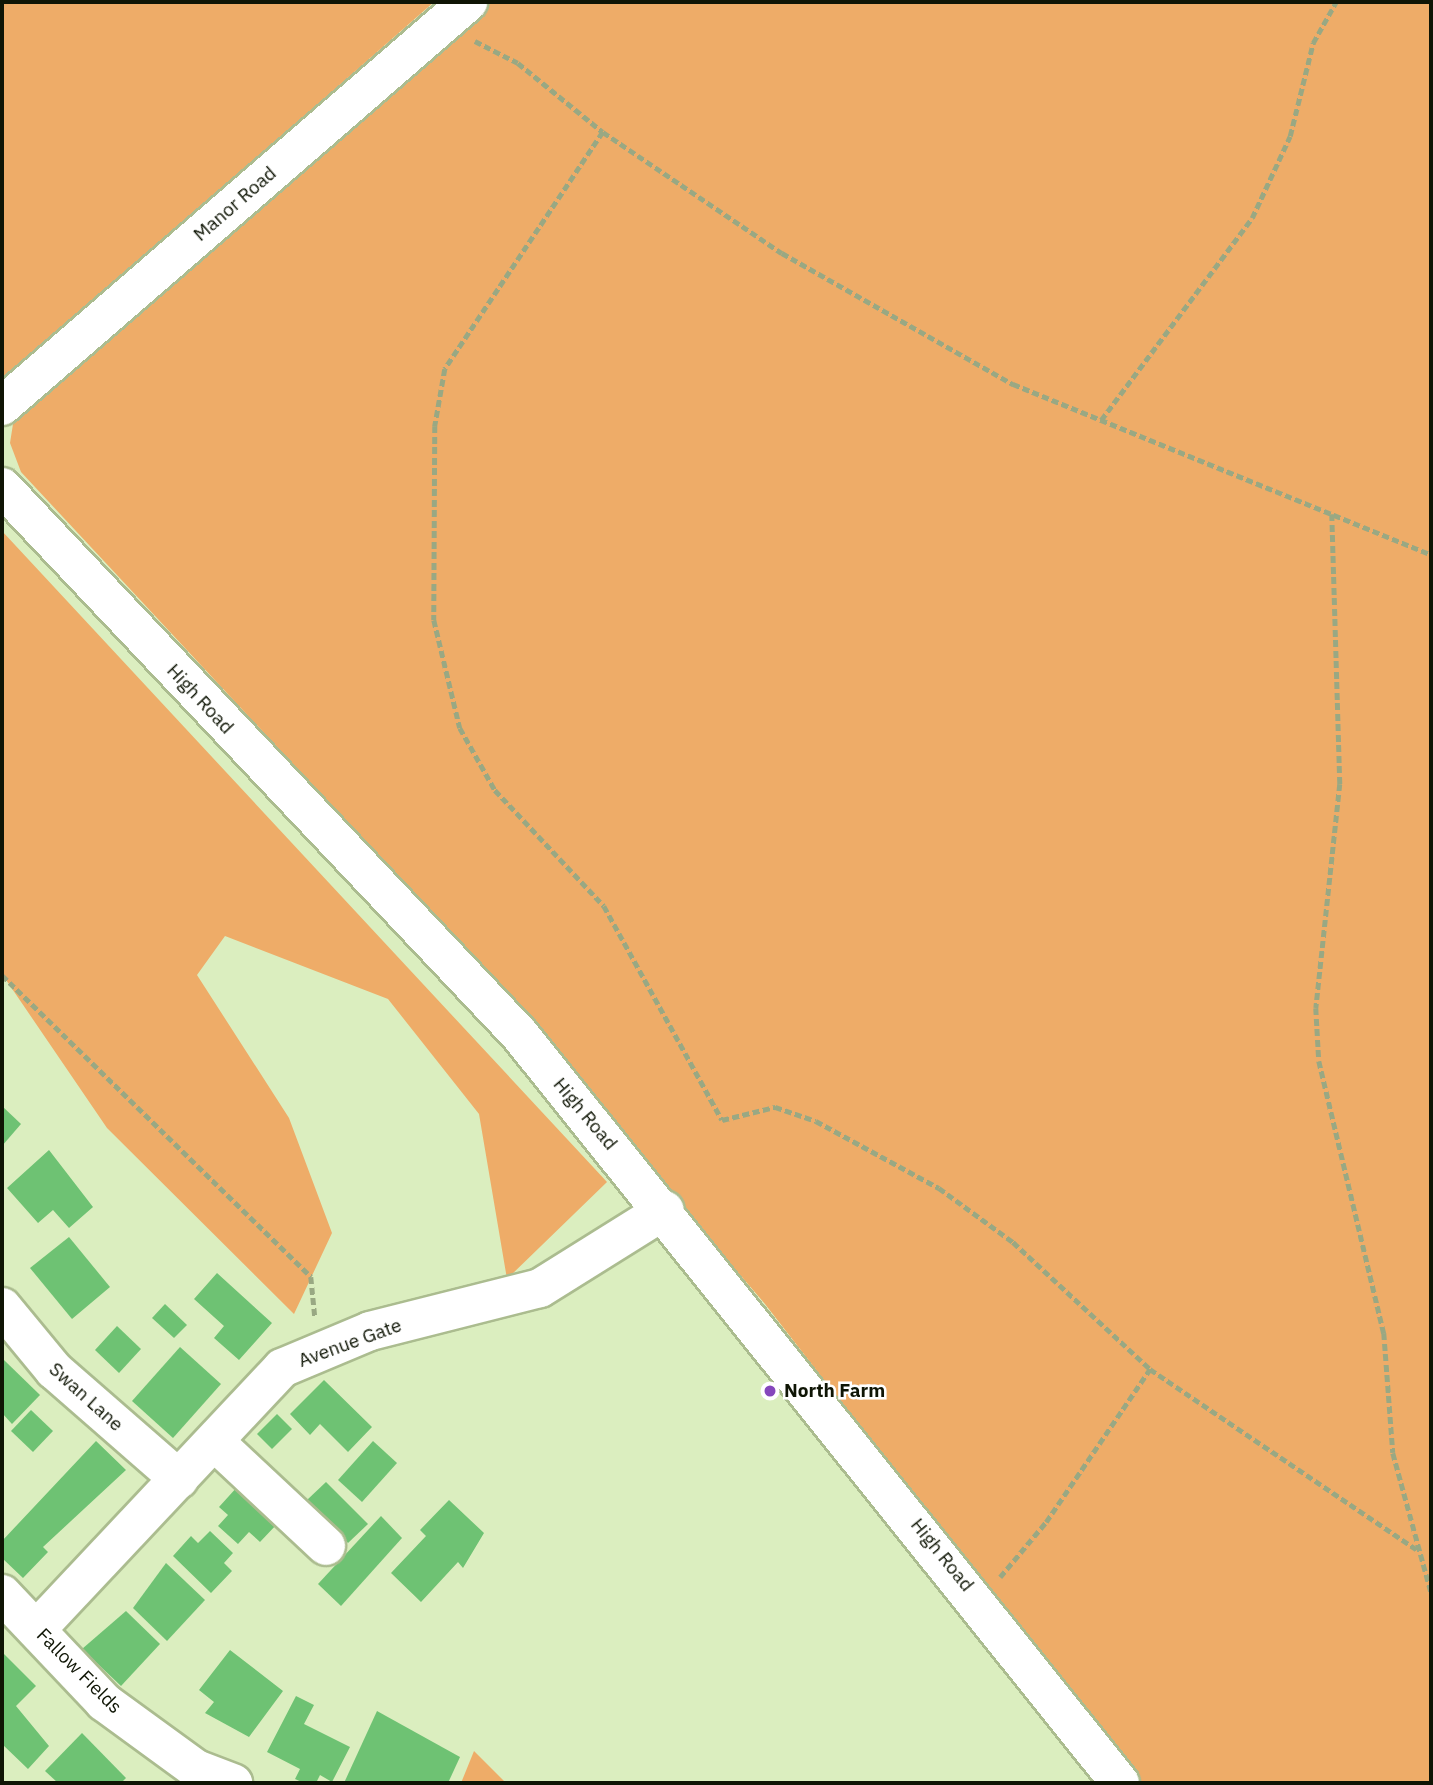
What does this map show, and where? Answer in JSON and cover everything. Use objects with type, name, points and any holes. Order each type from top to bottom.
[{"type":"street","name":"Manor Road","points":[[2,406],[456,13]]},
{"type":"street","name":"High Road","points":[[2,487],[520,1035],[664,1210],[1120,1783]]},
{"type":"street","name":"Avenue Gate","points":[[37,1629],[282,1368],[370,1331],[540,1288],[664,1210]]},
{"type":"street","name":"Swan Lane","points":[[2,1307],[54,1370],[178,1479]]},
{"type":"street","points":[[215,1442],[326,1546]]},
{"type":"street","name":"Fallow Fields","points":[[2,1594],[104,1702],[196,1769],[233,1783]]},
{"type":"path","points":[[1101,420],[1252,218],[1290,136],[1313,43],[1336,2]]},
{"type":"path","points":[[456,13],[603,132],[782,253],[1013,384],[1431,555]]},
{"type":"path","points":[[603,132],[446,369],[435,426],[434,620],[460,728],[495,790],[604,906],[722,1120],[775,1107],[816,1121],[939,1188],[1013,1242],[1150,1369],[1417,1550]]},
{"type":"path","points":[[1332,514],[1339,784],[1316,1008],[1319,1061],[1384,1333],[1393,1453],[1417,1550],[1431,1592]]},
{"type":"path","points":[[2,975],[311,1278],[318,1353]]},
{"type":"path","points":[[1001,1576],[1046,1522],[1150,1369]]},
{"type":"shaded area","points":[[2,2],[434,2],[2,381]]},
{"type":"shaded area","points":[[492,2],[1431,2],[1431,1783],[1137,1783],[765,1304],[404,883],[21,472],[10,443],[13,424],[30,398]]},
{"type":"shaded area","points":[[2,531],[607,1182],[507,1279],[479,1114],[388,999],[225,936],[197,975],[289,1118],[332,1233],[294,1314],[107,1128],[2,974]]},
{"type":"shaded area","points":[[474,1751],[506,1783],[461,1783]]},
{"type":"building","points":[[2,1106],[21,1124],[2,1146]]},
{"type":"building","points":[[49,1150],[93,1207],[69,1228],[53,1210],[38,1223],[7,1188]]},
{"type":"building","points":[[69,1237],[110,1287],[72,1319],[30,1268]]},
{"type":"building","points":[[217,1273],[272,1323],[239,1360],[214,1338],[224,1326],[194,1299]]},
{"type":"building","points":[[165,1304],[187,1325],[174,1338],[152,1318]]},
{"type":"building","points":[[117,1326],[141,1349],[119,1373],[95,1350]]},
{"type":"building","points":[[180,1347],[221,1384],[173,1438],[132,1401]]},
{"type":"building","points":[[4,1360],[40,1395],[12,1424],[2,1413]]},
{"type":"building","points":[[324,1380],[372,1427],[348,1452],[320,1424],[310,1435],[290,1414]]},
{"type":"building","points":[[31,1410],[53,1431],[33,1452],[11,1431]]},
{"type":"building","points":[[277,1414],[292,1429],[272,1449],[257,1434]]},
{"type":"building","points":[[96,1441],[126,1470],[43,1547],[48,1552],[23,1578],[2,1558],[2,1541]]},
{"type":"building","points":[[373,1441],[397,1463],[362,1502],[338,1480]]},
{"type":"building","points":[[326,1482],[368,1524],[348,1543],[307,1500]]},
{"type":"building","points":[[238,1486],[278,1523],[260,1542],[249,1532],[238,1544],[218,1526],[228,1515],[219,1507]]},
{"type":"building","points":[[449,1500],[484,1533],[463,1568],[458,1562],[421,1602],[391,1573],[426,1536],[420,1530]]},
{"type":"building","points":[[381,1516],[402,1538],[341,1606],[318,1584]]},
{"type":"building","points":[[210,1531],[233,1553],[224,1563],[232,1571],[211,1593],[173,1556],[191,1536],[198,1543]]},
{"type":"building","points":[[166,1563],[205,1600],[167,1641],[133,1608]]},
{"type":"building","points":[[126,1611],[160,1644],[121,1686],[82,1649]]},
{"type":"building","points":[[230,1650],[283,1691],[249,1737],[205,1713],[214,1702],[199,1690]]},
{"type":"building","points":[[2,1652],[36,1686],[16,1706],[49,1746],[28,1769],[2,1744]]},
{"type":"building","points":[[296,1696],[314,1705],[304,1724],[350,1747],[332,1782],[320,1775],[316,1783],[304,1783],[295,1779],[300,1769],[267,1752]]},
{"type":"building","points":[[377,1711],[460,1757],[448,1783],[344,1783]]},
{"type":"building","points":[[82,1733],[126,1778],[121,1783],[58,1783],[45,1771]]},
{"type":"place","name":"North Farm","points":[[770,1391]]}]
